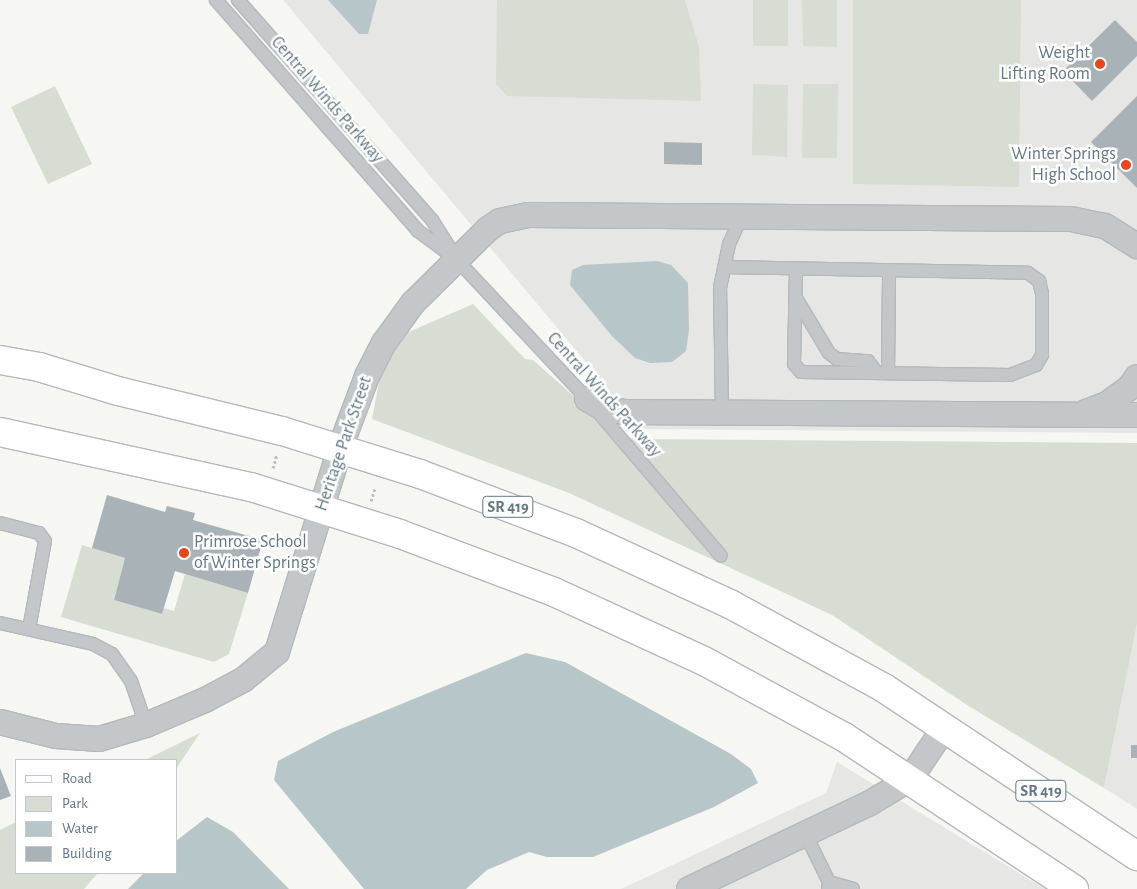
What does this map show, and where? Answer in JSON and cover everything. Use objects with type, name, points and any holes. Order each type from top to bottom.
[{"type":"main road","name":"SR 419","points":[[0,360],[39,367],[340,448],[496,502],[653,567],[804,643],[945,727],[1137,856]]},
{"type":"main road","points":[[0,432],[179,469],[321,508],[477,561],[627,625],[785,704],[910,778],[1074,889]]},
{"type":"street","name":"Heritage Park Street","points":[[0,722],[56,736],[99,739],[146,725],[244,680],[277,652],[340,448],[367,376],[384,343],[413,303],[488,229],[500,221],[528,215],[743,214],[1071,219],[1105,226],[1137,246]]},
{"type":"street","points":[[1080,415],[1107,404],[1130,387],[1137,377]]},
{"type":"street","points":[[587,399],[605,409],[624,412],[1137,415]]},
{"type":"street","points":[[689,889],[870,803],[910,778],[945,727]]},
{"type":"lane","name":"Central Winds Parkway","points":[[216,0],[418,231],[458,260]]},
{"type":"lane","name":"Central Winds Parkway","points":[[238,0],[432,220],[458,260],[587,399],[721,556]]},
{"type":"lane","points":[[722,412],[720,288],[729,244],[743,214]]},
{"type":"lane","points":[[724,267],[1028,273],[1039,281],[1042,293],[1042,355],[1036,365],[1010,375],[801,372],[794,364],[796,269]]},
{"type":"lane","points":[[882,373],[889,270]]},
{"type":"lane","points":[[795,297],[829,353],[837,359],[868,361],[882,373]]},
{"type":"lane","points":[[0,523],[38,532],[45,542],[29,629]]},
{"type":"lane","points":[[0,622],[93,644],[112,654],[131,681],[146,725]]},
{"type":"lane","points":[[805,833],[828,885],[853,889]]},
{"type":"path","points":[[369,506],[374,489]]},
{"type":"shaded area","points":[[283,0],[1137,0],[1137,433],[634,429],[606,386]]},
{"type":"shaded area","points":[[1137,624],[1137,809],[1104,788]]},
{"type":"shaded area","points":[[837,762],[1045,889],[621,889],[826,793]]},
{"type":"green space","points":[[497,0],[685,0],[699,47],[701,101],[507,96],[496,84]]},
{"type":"green space","points":[[753,0],[788,0],[788,46],[753,46]]},
{"type":"green space","points":[[802,0],[837,0],[837,47],[803,46]]},
{"type":"green space","points":[[853,0],[1021,0],[1019,187],[853,184]]},
{"type":"green space","points":[[753,84],[788,85],[787,157],[752,155]]},
{"type":"green space","points":[[803,84],[838,84],[837,158],[802,158]]},
{"type":"green space","points":[[55,86],[92,164],[48,184],[11,107]]},
{"type":"green space","points":[[473,304],[525,359],[533,360],[576,398],[574,405],[600,418],[619,435],[635,439],[1137,443],[1137,624],[1104,788],[967,705],[832,615],[569,493],[372,419],[381,372],[404,334]]},
{"type":"green space","points":[[82,545],[125,558],[114,600],[162,614],[163,608],[174,611],[185,574],[248,593],[229,654],[214,662],[61,617]]},
{"type":"green space","points":[[200,733],[178,766],[178,759],[147,759]]},
{"type":"green space","points":[[15,822],[15,874],[97,874],[84,889],[0,889],[0,830]]},
{"type":"water","points":[[328,0],[377,0],[368,34],[359,34]]},
{"type":"water","points":[[657,261],[671,265],[688,283],[689,330],[686,351],[672,362],[650,363],[635,358],[612,336],[570,285],[572,270],[583,265]]},
{"type":"water","points":[[526,653],[565,662],[731,754],[751,769],[758,783],[714,807],[593,857],[547,857],[529,852],[487,870],[466,889],[364,889],[274,780],[278,761],[333,732]]},
{"type":"water","points":[[207,817],[233,832],[289,889],[128,889],[143,874],[178,874],[178,839]]},
{"type":"building","name":"Weight Lifting Room","points":[[1115,20],[1137,42],[1137,56],[1092,101],[1063,71]]},
{"type":"building","name":"Winter Springs High School","points":[[1137,96],[1137,188],[1091,142]]},
{"type":"building","points":[[664,142],[702,143],[702,165],[664,164]]},
{"type":"building","name":"Primrose School of Winter Springs","points":[[107,495],[165,512],[167,506],[195,513],[193,520],[263,540],[248,593],[175,571],[162,614],[114,600],[125,558],[92,548]]},
{"type":"building","points":[[1131,745],[1137,745],[1137,758],[1131,758]]},
{"type":"building","points":[[0,768],[11,796],[0,800]]},
{"type":"place","name":"Weight Lifting Room","points":[[1100,64]]},
{"type":"place","name":"Winter Springs High School","points":[[1126,165]]},
{"type":"place","name":"Primrose School of Winter Springs","points":[[184,553]]}]
